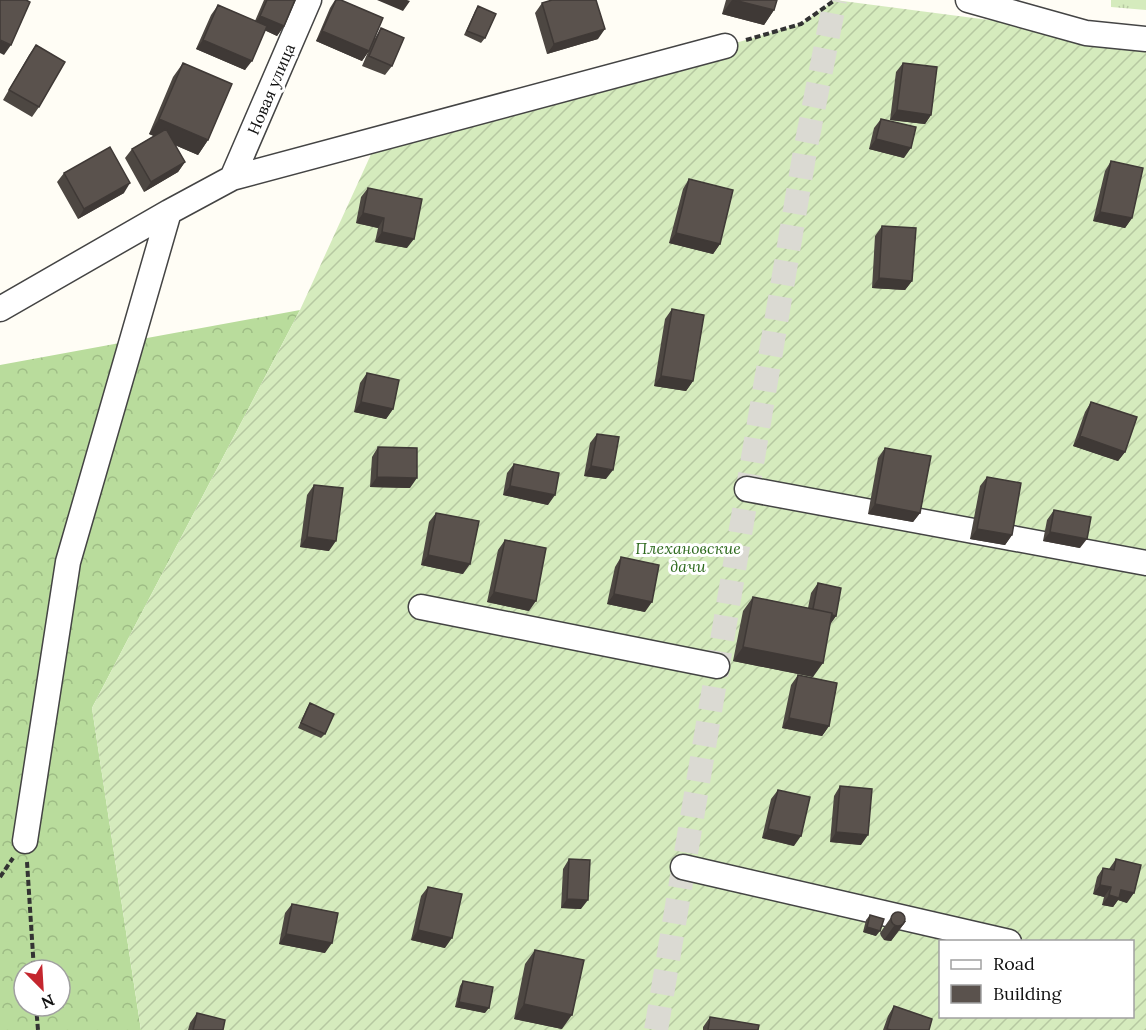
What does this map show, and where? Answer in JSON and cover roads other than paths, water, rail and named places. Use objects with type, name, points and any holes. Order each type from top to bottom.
[{"type":"street","name":"Новая улица","points":[[232,178],[309,0]]},
{"type":"street","points":[[968,0],[1086,33],[1146,39]]},
{"type":"street","points":[[0,309],[232,178],[725,46]]},
{"type":"street","points":[[25,841],[68,562],[169,212]]},
{"type":"street","points":[[747,489],[1146,563]]},
{"type":"street","points":[[422,607],[717,666]]},
{"type":"street","points":[[683,867],[1000,940]]},
{"type":"tunnel","points":[[656,1030],[805,151],[835,0]]},
{"type":"park label","name":"Плехановские дачи","points":[[688,557]]}]
